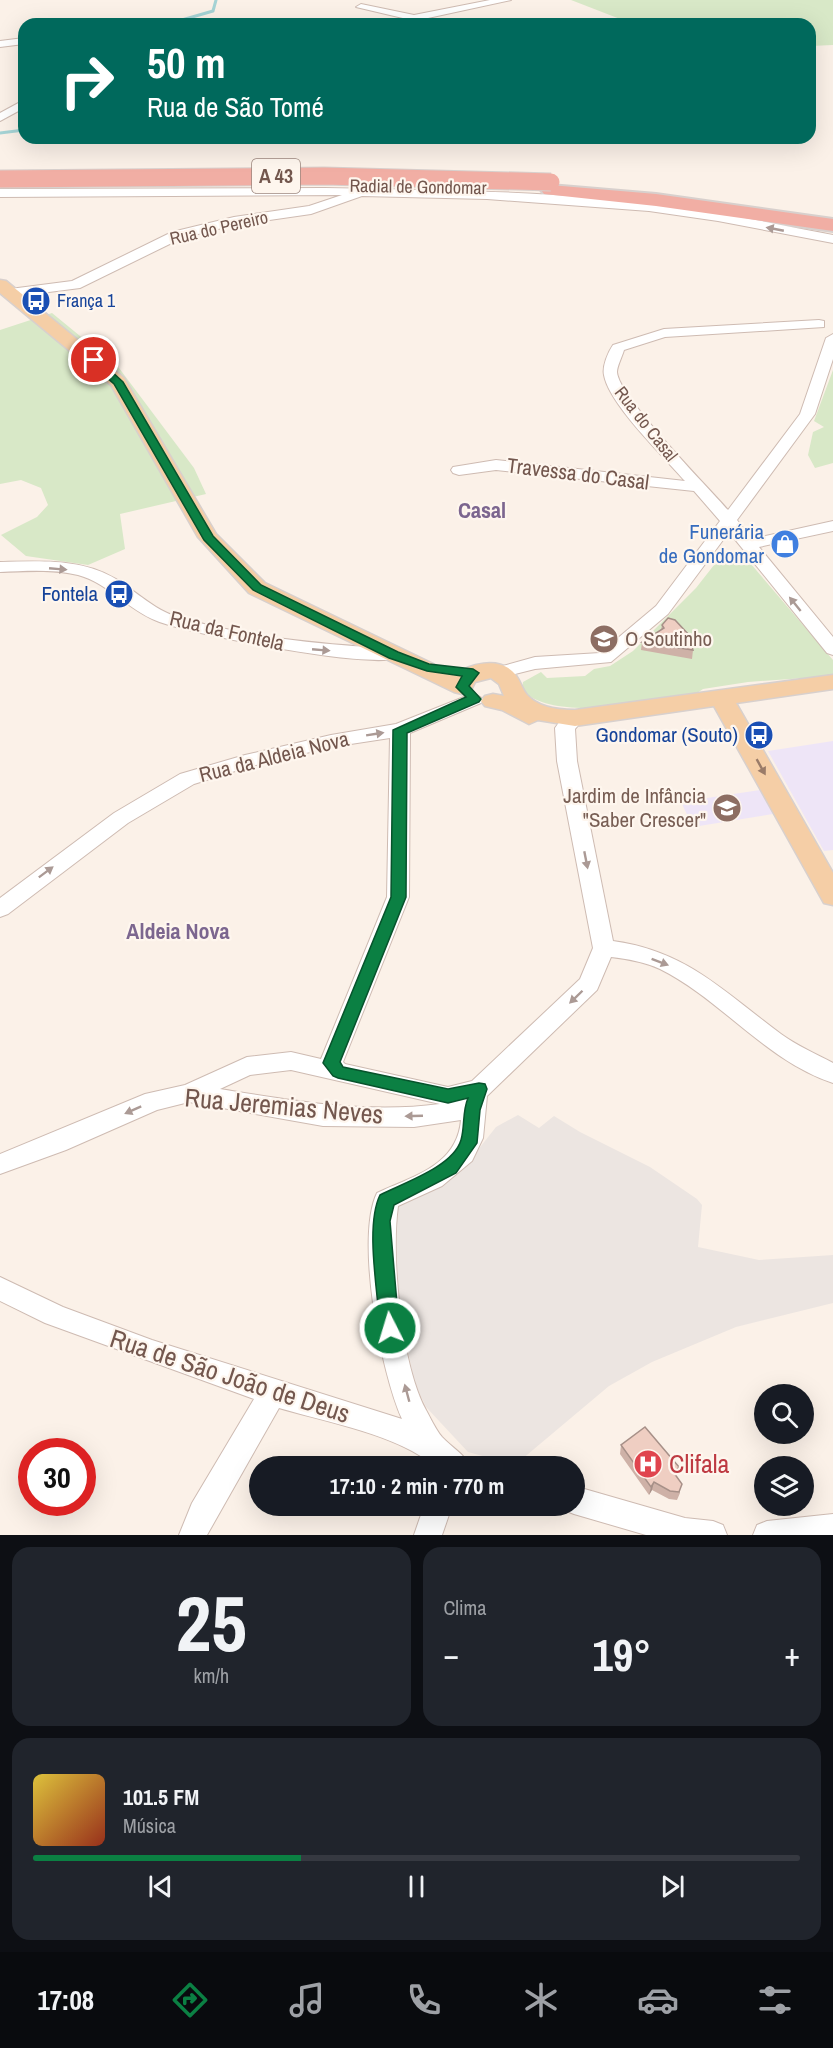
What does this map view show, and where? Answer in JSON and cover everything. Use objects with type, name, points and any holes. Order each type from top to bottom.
[{"type":"highway","name":"Radial de Gondomar","points":[[0,179],[324,176],[550,186],[659,191],[833,216]]},
{"type":"highway","name":"Radial de Gondomar","points":[[0,187],[550,186],[833,225]]},
{"type":"main road","points":[[5,289],[118,382],[208,537],[257,588],[394,655],[427,667],[509,704],[531,717],[570,723]]},
{"type":"main road","points":[[476,690],[489,671],[506,680],[517,700],[536,712],[580,728],[833,682]]},
{"type":"main road","points":[[476,690],[506,695],[506,680]]},
{"type":"main road","points":[[724,702],[833,692]]},
{"type":"main road","points":[[724,702],[833,896]]},
{"type":"street","points":[[361,7],[414,18],[506,0]]},
{"type":"street","points":[[0,44],[18,42]]},
{"type":"street","points":[[0,118],[18,107]]},
{"type":"street","points":[[364,192],[366,172]]},
{"type":"street","points":[[0,174],[425,173],[426,192]]},
{"type":"street","name":"Rua do Pereiro","points":[[5,289],[75,285],[177,235],[234,221],[311,210],[364,192]]},
{"type":"street","points":[[0,193],[426,192],[651,207],[833,239]]},
{"type":"street","name":"Rua do Casal","points":[[819,324],[664,333],[627,343],[618,348],[610,372],[614,387],[697,487],[727,519],[833,649]]},
{"type":"street","points":[[506,680],[509,670],[535,663],[605,658],[662,610],[727,519],[807,414],[833,338]]},
{"type":"street","name":"Travessa do Casal","points":[[459,470],[496,465],[697,487]]},
{"type":"street","points":[[747,545],[833,526]]},
{"type":"street","name":"Rua da Fontela","points":[[0,567],[84,572],[102,579],[167,620],[306,649],[394,655]]},
{"type":"street","name":"Rua da Aldeia Nova","points":[[2,907],[121,818],[187,779],[245,761],[331,741],[400,730],[476,690]]},
{"type":"street","points":[[432,1446],[411,1408],[390,1328],[381,1221],[386,1200],[450,1168],[469,1143],[475,1099],[590,984],[604,948],[567,761],[570,723]]},
{"type":"street","points":[[338,1072],[331,1063],[398,897],[400,730]]},
{"type":"street","points":[[604,948],[633,952],[667,963],[695,980],[775,1042],[833,1074]]},
{"type":"street","points":[[189,1093],[247,1066],[291,1061],[448,1096],[475,1099]]},
{"type":"street","name":"Rua Jeremias Neves","points":[[0,1164],[57,1143],[153,1101],[189,1093],[323,1116],[414,1117],[475,1099]]},
{"type":"street","name":"Rua de São João de Deus","points":[[0,1288],[54,1316],[273,1393],[399,1431],[432,1446],[442,1456]]},
{"type":"street","points":[[193,1535],[202,1513],[273,1393]]},
{"type":"street","points":[[585,1503],[685,1532],[713,1535]]},
{"type":"street","points":[[428,1535],[435,1516]]},
{"type":"street","points":[[775,1535],[833,1528]]},
{"type":"shaded area","points":[[833,741],[833,850],[824,851],[768,751]]},
{"type":"shaded area","name":"Jardim de Infância \"Saber Crescer\"","points":[[760,790],[773,814],[693,827],[681,802]]},
{"type":"shaded area","points":[[518,1115],[539,1128],[554,1116],[580,1132],[650,1167],[697,1199],[702,1205],[698,1247],[759,1260],[833,1255],[833,1303],[736,1327],[652,1362],[609,1386],[526,1456],[482,1456],[468,1452],[426,1407],[414,1382],[392,1267],[393,1206],[466,1165],[496,1127]]},
{"type":"green space","points":[[571,0],[833,0],[833,45],[816,46],[816,18],[618,18]]},
{"type":"green space","points":[[52,313],[119,368],[194,468],[206,494],[120,514],[125,549],[88,565],[26,556],[1,535],[37,517],[48,505],[41,488],[21,480],[0,484],[0,330]]},
{"type":"green space","points":[[833,370],[833,463],[815,468],[808,455],[813,432],[824,427],[814,421]]},
{"type":"green space","points":[[725,551],[745,557],[833,660],[833,676],[748,682],[703,689],[694,695],[605,707],[558,706],[538,701],[522,691],[523,682],[541,672],[547,678],[585,676],[594,669],[610,666],[633,651],[696,588]]},
{"type":"building","points":[[668,618],[675,620],[688,634],[693,650],[642,642],[664,628],[662,625]]},
{"type":"building","name":"Clifala","points":[[645,1427],[679,1467],[674,1473],[682,1484],[679,1492],[670,1491],[654,1482],[651,1487],[621,1445]]},
{"type":"waterway","points":[[189,18],[213,11],[216,0]]},
{"type":"waterway","points":[[0,133],[18,131]]},
{"type":"place","name":"França 1","points":[[36,301]]},
{"type":"place","name":"Funerária de Gondomar","points":[[785,544]]},
{"type":"place","name":"Fontela","points":[[119,594]]},
{"type":"place","name":"O Soutinho","points":[[604,639]]},
{"type":"place","name":"Gondomar (Souto)","points":[[759,735]]},
{"type":"place","name":"Jardim de Infância \"Saber Crescer\"","points":[[727,808]]},
{"type":"place","name":"Clifala","points":[[648,1464]]},
{"type":"district","name":"Casal","points":[[482,510]]},
{"type":"district","name":"Aldeia Nova","points":[[178,931]]},
{"type":"route","points":[[94,360],[118,382],[208,537],[257,588],[394,655],[427,667],[473,673],[463,681],[462,687],[474,699],[400,730],[398,897],[331,1063],[338,1072],[448,1096],[479,1089],[472,1110],[469,1143],[450,1168],[386,1200],[381,1221],[390,1328]]}]
